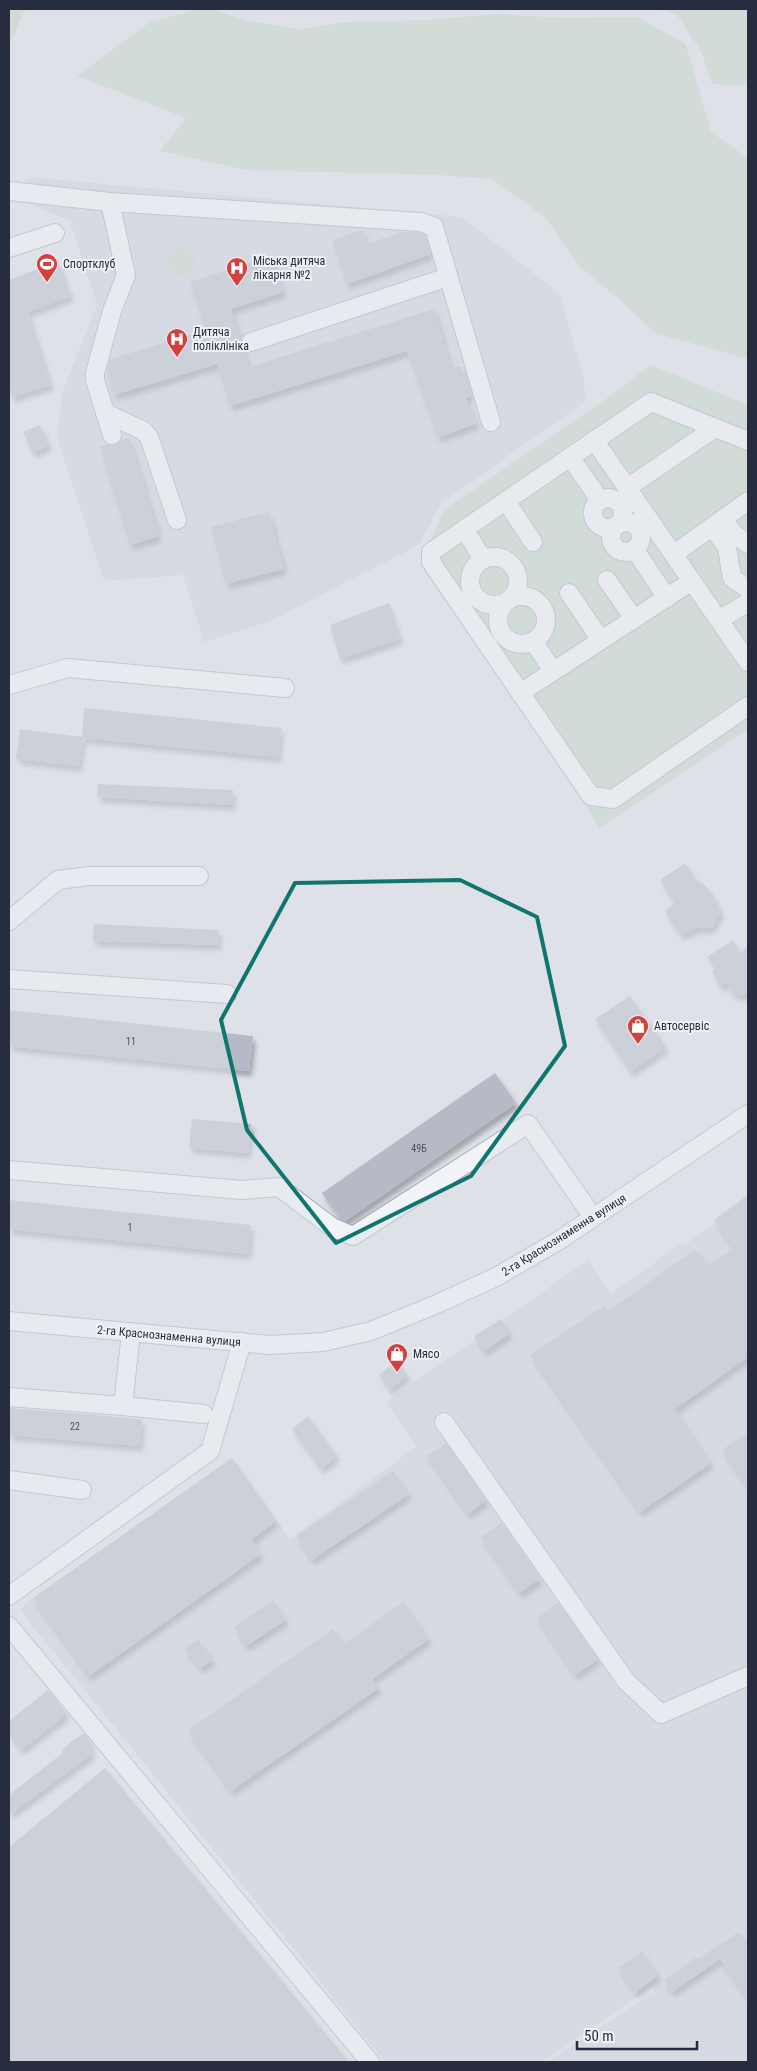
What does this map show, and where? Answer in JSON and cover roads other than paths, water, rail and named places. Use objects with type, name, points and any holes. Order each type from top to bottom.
[{"type":"street","points":[[9,191],[110,202],[420,222],[434,228],[491,422]]},
{"type":"street","points":[[110,202],[126,275],[112,311],[95,373],[95,380],[112,435]]},
{"type":"street","points":[[9,248],[55,233]]},
{"type":"street","points":[[251,342],[448,277]]},
{"type":"street","points":[[748,441],[651,402],[431,552],[431,562],[591,796],[613,799],[748,706]]},
{"type":"street","points":[[106,413],[144,431],[149,437],[177,520]]},
{"type":"street","points":[[627,488],[715,428]]},
{"type":"street","points":[[594,440],[748,662]]},
{"type":"street","points":[[570,457],[600,500],[594,508],[596,522],[609,528],[619,524],[611,536],[614,546],[621,551],[630,552],[635,550],[667,598]]},
{"type":"street","points":[[506,501],[534,542]]},
{"type":"street","points":[[674,554],[747,505]]},
{"type":"street","points":[[718,523],[748,544]]},
{"type":"street","points":[[718,523],[726,547],[732,578],[748,596],[719,620]]},
{"type":"street","points":[[464,529],[483,559]]},
{"type":"street","points":[[510,599],[504,604],[488,605],[474,595],[470,579],[472,571],[483,559],[498,557],[512,564],[519,578],[519,586],[510,599],[500,611],[498,619],[503,634],[516,643],[532,641],[543,629],[545,615],[542,608],[538,602],[524,596],[510,599]]},
{"type":"street","points":[[607,580],[634,619]]},
{"type":"street","points":[[520,692],[692,581]]},
{"type":"street","points":[[569,593],[601,640]]},
{"type":"street","points":[[532,641],[553,671]]},
{"type":"street","points":[[9,685],[68,668],[285,688]]},
{"type":"street","points":[[9,921],[58,880],[89,876],[199,876]]},
{"type":"street","points":[[9,979],[227,994]]},
{"type":"street","name":"2-га Краснознаменна вулиця","points":[[9,1321],[270,1344],[323,1342],[371,1331],[496,1277],[558,1241],[748,1114]]},
{"type":"street","points":[[9,1170],[242,1190],[279,1187],[332,1227],[353,1236],[528,1124],[593,1218]]},
{"type":"street","points":[[123,1406],[131,1332]]},
{"type":"street","points":[[9,1596],[210,1451],[242,1342]]},
{"type":"street","points":[[9,1397],[204,1414]]},
{"type":"street","points":[[444,1422],[626,1681],[661,1714],[748,1676]]},
{"type":"street","points":[[9,1480],[82,1490]]},
{"type":"street","points":[[9,1626],[370,2062]]},
{"type":"place","name":"Спортклуб","points":[[47,283]]},
{"type":"place","name":"Міська дитяча лікарня №2","points":[[237,287]]},
{"type":"place","name":"Дитяча поліклініка","points":[[177,358]]},
{"type":"place","name":"Автосервіс","points":[[638,1045]]},
{"type":"place","name":"Мясо","points":[[397,1373]]}]
